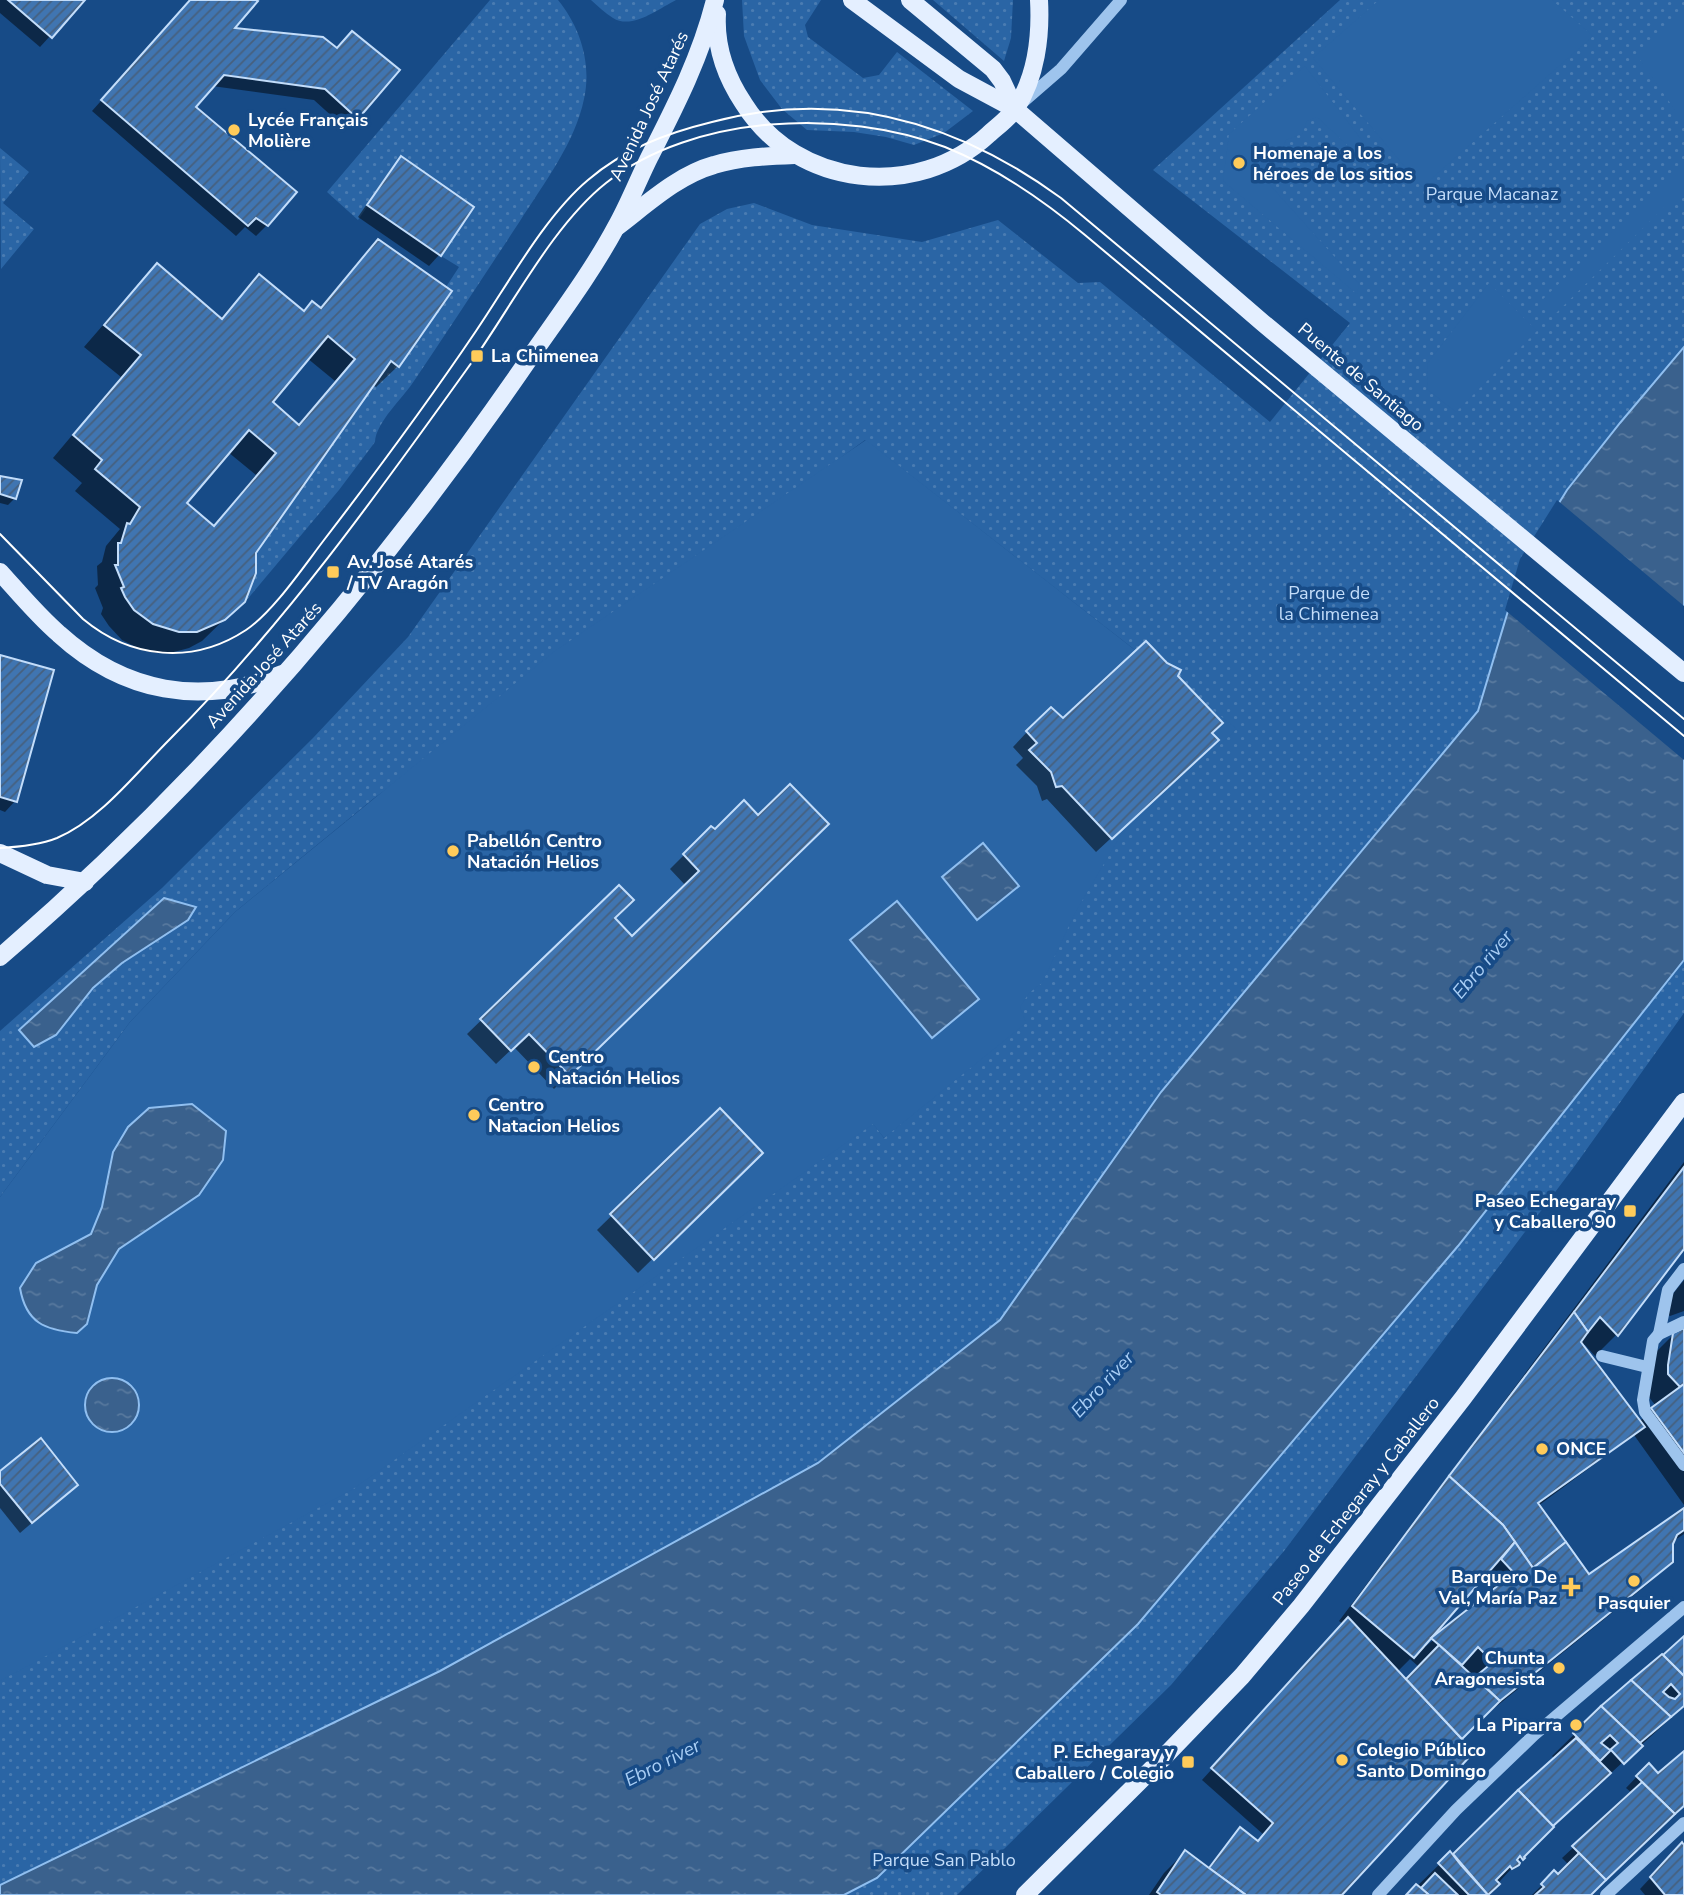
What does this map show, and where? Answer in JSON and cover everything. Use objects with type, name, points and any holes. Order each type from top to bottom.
[{"type":"main road","points":[[716,0],[716,24],[721,56],[732,86],[769,136],[795,155],[826,170],[859,177],[893,178],[923,172],[951,161],[976,146],[1015,109],[1037,54],[1039,0]]},
{"type":"main road","name":"Avenida José Atarés","points":[[0,957],[85,882],[289,672],[362,586],[429,500],[494,410],[616,229],[698,59],[716,0]]},
{"type":"main road","points":[[852,0],[959,79],[1015,109]]},
{"type":"main road","points":[[911,0],[993,69],[1003,81],[1015,109]]},
{"type":"main road","name":"Puente de Santiago","points":[[1015,109],[1264,323],[1684,673]]},
{"type":"main road","name":"Avenida José Atarés","points":[[616,229],[678,181],[712,165],[760,157],[795,155]]},
{"type":"main road","points":[[0,572],[58,634],[103,667],[124,677],[171,692],[215,691],[259,684],[289,672]]},
{"type":"main road","points":[[0,853],[47,875],[85,882]]},
{"type":"main road","name":"Paseo de Echegaray y Caballero","points":[[1025,1895],[1242,1676],[1301,1606],[1463,1398],[1684,1102]]},
{"type":"street","points":[[1015,109],[1060,69],[1121,0]]},
{"type":"street","points":[[1684,1269],[1668,1290],[1659,1334],[1653,1342],[1647,1367],[1643,1399],[1645,1412],[1684,1465]]},
{"type":"street","points":[[1659,1334],[1684,1322]]},
{"type":"street","points":[[1602,1356],[1647,1367]]},
{"type":"street","points":[[1378,1895],[1456,1810],[1534,1735],[1684,1607]]},
{"type":"street","points":[[1606,1895],[1684,1823]]},
{"type":"green space","points":[[490,0],[558,0],[566,11],[582,46],[586,72],[584,99],[574,131],[558,162],[520,221],[414,381],[385,418],[375,442],[339,490],[245,602],[256,573],[256,553],[391,361],[399,367],[452,291],[446,287],[459,267],[441,256],[474,208],[401,157],[358,220],[327,192]]},
{"type":"green space","points":[[591,0],[676,0],[645,17],[628,22],[613,18]]},
{"type":"green space","points":[[742,0],[821,0],[805,25],[808,37],[863,78],[879,75],[897,52],[973,111],[944,133],[914,145],[854,132],[807,130],[782,109],[760,80],[744,36]]},
{"type":"green space","points":[[933,0],[1013,0],[1011,38],[1004,61]]},
{"type":"green space","name":"Parque de la Chimenea","points":[[1340,0],[1684,0],[1684,347],[1567,490],[1523,561],[1478,711],[1161,1092],[1000,1320],[818,1463],[440,1671],[0,1885],[0,1584],[864,1111],[884,1138],[1018,1001],[1106,849],[1223,723],[1145,641],[1135,650],[865,440],[373,799],[235,912],[130,1022],[0,1197],[0,1031],[162,888],[313,738],[408,637],[700,224],[727,209],[754,203],[812,225],[922,242],[998,220],[1078,283],[1100,282],[1270,422],[1350,323],[1153,170]]},
{"type":"green space","points":[[1379,0],[1552,0],[1593,36],[1422,187],[1313,58]]},
{"type":"green space","points":[[1684,8],[1684,123],[1636,54]]},
{"type":"green space","points":[[1305,66],[1410,203],[1317,117],[1307,121],[1302,134],[1286,140],[1280,155],[1265,159],[1260,174],[1359,284],[1357,294],[1223,181],[1229,134]]},
{"type":"green space","points":[[0,148],[29,172],[3,203],[34,229],[1,269]]},
{"type":"green space","points":[[1684,162],[1684,188],[1552,317],[1538,304]]},
{"type":"green space","points":[[1489,283],[1537,331],[1456,412],[1428,390],[1427,364]]},
{"type":"green space","name":"Centro Natación Helios","points":[[866,440],[1135,650],[1146,641],[1167,663],[1181,670],[1178,676],[1204,703],[1237,729],[1121,835],[1076,911],[1042,983],[1029,993],[1020,1007],[1026,1023],[884,1138],[873,1124],[353,1489],[0,1681],[0,1197],[130,1022],[235,912],[555,651]]},
{"type":"green space","name":"Parque San Pablo","points":[[1684,960],[1684,1013],[1574,1167],[1284,1551],[1171,1685],[957,1895],[844,1895],[877,1878],[1138,1624],[1458,1246]]},
{"type":"water","name":"Ebro river","points":[[1684,347],[1684,960],[1458,1246],[1138,1624],[877,1878],[844,1895],[0,1895],[0,1885],[440,1671],[818,1463],[1000,1320],[1161,1092],[1478,711],[1523,561],[1567,490]]},
{"type":"water","points":[[983,843],[1019,886],[977,920],[942,877]]},
{"type":"water","points":[[164,898],[196,907],[188,920],[122,963],[93,988],[56,1035],[34,1047],[19,1030]]},
{"type":"water","points":[[897,901],[979,999],[932,1038],[850,940]]},
{"type":"water","points":[[192,1104],[226,1131],[223,1160],[199,1195],[119,1249],[97,1285],[87,1324],[77,1333],[46,1327],[32,1317],[20,1288],[36,1263],[91,1234],[102,1207],[113,1152],[128,1127],[149,1108]]},
{"type":"water","points":[[112,1378],[131,1386],[139,1405],[131,1424],[112,1432],[93,1424],[85,1405],[93,1386]]},
{"type":"pier","points":[[1557,500],[1684,606],[1684,760],[1505,610],[1520,559]]},
{"type":"building","points":[[8,0],[85,0],[52,38]]},
{"type":"building","points":[[190,0],[256,0],[258,1],[235,28],[323,37],[337,48],[352,31],[400,70],[358,119],[325,89],[224,75],[196,107],[297,192],[268,226],[256,218],[248,226],[101,100]]},
{"type":"building","points":[[401,156],[474,207],[441,256],[367,205]]},
{"type":"building","points":[[378,239],[452,291],[399,367],[391,361],[256,553],[256,573],[245,602],[225,620],[197,632],[179,632],[153,624],[134,610],[125,597],[115,565],[118,565],[118,543],[121,543],[127,523],[130,524],[140,507],[95,469],[102,460],[73,435],[141,355],[104,325],[157,263],[222,319],[259,274],[304,311],[312,301],[321,308]],"holes":[[[328,336],[355,359],[299,425],[273,402]],[[249,430],[276,453],[214,526],[187,503]]]},
{"type":"building","points":[[0,476],[22,480],[16,499],[0,494]]},
{"type":"building","points":[[1146,641],[1167,663],[1181,670],[1178,676],[1223,723],[1212,733],[1219,740],[1112,839],[1062,786],[1056,787],[1051,772],[1029,750],[1037,743],[1026,731],[1051,707],[1063,718]]},
{"type":"building","points":[[0,655],[54,670],[17,802],[0,797]]},
{"type":"building","points":[[790,784],[829,824],[570,1076],[529,1034],[511,1051],[480,1019],[619,885],[634,900],[615,918],[632,936],[699,871],[683,854],[711,826],[715,829],[744,800],[758,815]]},
{"type":"building","points":[[720,1108],[763,1153],[654,1260],[610,1214]]},
{"type":"building","points":[[1684,1167],[1684,1249],[1618,1336],[1600,1317],[1588,1332],[1574,1312]]},
{"type":"building","name":"ONCE","points":[[1574,1312],[1588,1332],[1581,1342],[1645,1427],[1538,1503],[1566,1542],[1533,1568],[1503,1525],[1449,1476]]},
{"type":"building","points":[[1684,1328],[1684,1384],[1680,1387],[1668,1374],[1668,1365],[1673,1333]]},
{"type":"building","points":[[1684,1384],[1684,1453],[1651,1408]]},
{"type":"building","points":[[41,1438],[78,1485],[32,1523],[0,1484],[0,1471]]},
{"type":"building","points":[[1449,1476],[1503,1525],[1515,1542],[1414,1658],[1352,1606]]},
{"type":"building","points":[[1684,1508],[1684,1530],[1677,1535],[1673,1544],[1673,1562],[1500,1701],[1475,1677],[1493,1662],[1478,1647],[1462,1665],[1431,1638],[1514,1573],[1501,1559],[1515,1542],[1533,1568],[1566,1542],[1589,1574]]},
{"type":"building","name":"Colegio Público Santo Domingo","points":[[1348,1617],[1474,1752],[1342,1895],[1246,1895],[1209,1868],[1240,1827],[1258,1841],[1273,1823],[1211,1768]]},
{"type":"building","points":[[1684,1636],[1684,1676],[1663,1655]]},
{"type":"building","points":[[1439,1645],[1500,1701],[1462,1739],[1406,1679]]},
{"type":"building","points":[[1662,1654],[1684,1676],[1684,1706],[1671,1717],[1631,1680]],"holes":[[[1671,1684],[1680,1694],[1675,1699],[1663,1692]]]},
{"type":"building","points":[[1631,1680],[1671,1717],[1640,1743],[1601,1706]]},
{"type":"building","points":[[1601,1706],[1643,1746],[1624,1764],[1611,1750],[1600,1761],[1573,1733]],"holes":[[[1610,1735],[1618,1743],[1610,1750],[1601,1743]]]},
{"type":"building","points":[[1576,1738],[1611,1773],[1553,1826],[1518,1790]]},
{"type":"building","points":[[1684,1751],[1684,1806],[1675,1814],[1636,1776],[1649,1763],[1658,1773]]},
{"type":"building","points":[[1642,1782],[1675,1814],[1606,1880],[1572,1846]]},
{"type":"building","points":[[1518,1790],[1554,1827],[1523,1860],[1520,1856],[1517,1860],[1519,1865],[1512,1869],[1510,1866],[1496,1880],[1500,1884],[1488,1895],[1453,1854]]},
{"type":"building","points":[[1682,1842],[1684,1895],[1665,1895],[1650,1877]]},
{"type":"building","points":[[1185,1850],[1246,1895],[1161,1895],[1157,1892]]},
{"type":"building","points":[[1450,1851],[1488,1895],[1469,1895],[1438,1863]]},
{"type":"building","points":[[1579,1853],[1606,1880],[1591,1895],[1535,1895],[1544,1887],[1541,1884],[1554,1870],[1558,1874]]},
{"type":"building","points":[[1435,1873],[1458,1895],[1429,1895],[1421,1888]]},
{"type":"building","points":[[1416,1884],[1421,1888],[1429,1895],[1406,1895]]},
{"type":"tram line","points":[[0,534],[83,619],[121,643],[163,653],[205,649],[226,641],[256,622],[288,588],[421,410],[542,231],[588,180],[631,151],[695,126],[759,112],[806,109],[851,111],[896,119],[981,149],[1061,198],[1684,719]]},
{"type":"tram line","points":[[0,848],[57,838],[88,820],[117,794],[212,695],[291,604],[366,508],[472,362],[551,243],[587,200],[606,183],[642,160],[682,143],[725,131],[770,124],[861,126],[905,135],[964,155],[1018,185],[1085,235],[1684,736]]},
{"type":"place","name":"Lycée Français Molière","points":[[234,130]]},
{"type":"place","name":"Homenaje a los héroes de los sitios","points":[[1239,163]]},
{"type":"place","name":"La Chimenea","points":[[477,356]]},
{"type":"place","name":"Av. José Atarés / TV Aragón","points":[[333,572]]},
{"type":"place","name":"Pabellón Centro Natación Helios","points":[[453,851]]},
{"type":"place","name":"Centro Natación Helios","points":[[534,1067]]},
{"type":"place","name":"Centro Natacion Helios","points":[[474,1115]]},
{"type":"place","name":"Paseo Echegaray y Caballero 90","points":[[1630,1211]]},
{"type":"place","name":"ONCE","points":[[1542,1449]]},
{"type":"place","name":"Pasquier","points":[[1634,1581]]},
{"type":"place","name":"Barquero De Val, María Paz","points":[[1571,1587]]},
{"type":"place","name":"Chunta Aragonesista","points":[[1559,1668]]},
{"type":"place","name":"La Piparra","points":[[1576,1725]]},
{"type":"place","name":"Colegio Público Santo Domingo","points":[[1342,1760]]},
{"type":"place","name":"P. Echegaray y Caballero / Colegio","points":[[1188,1762]]},
{"type":"park label","name":"Parque Macanaz","points":[[1492,194]]}]
